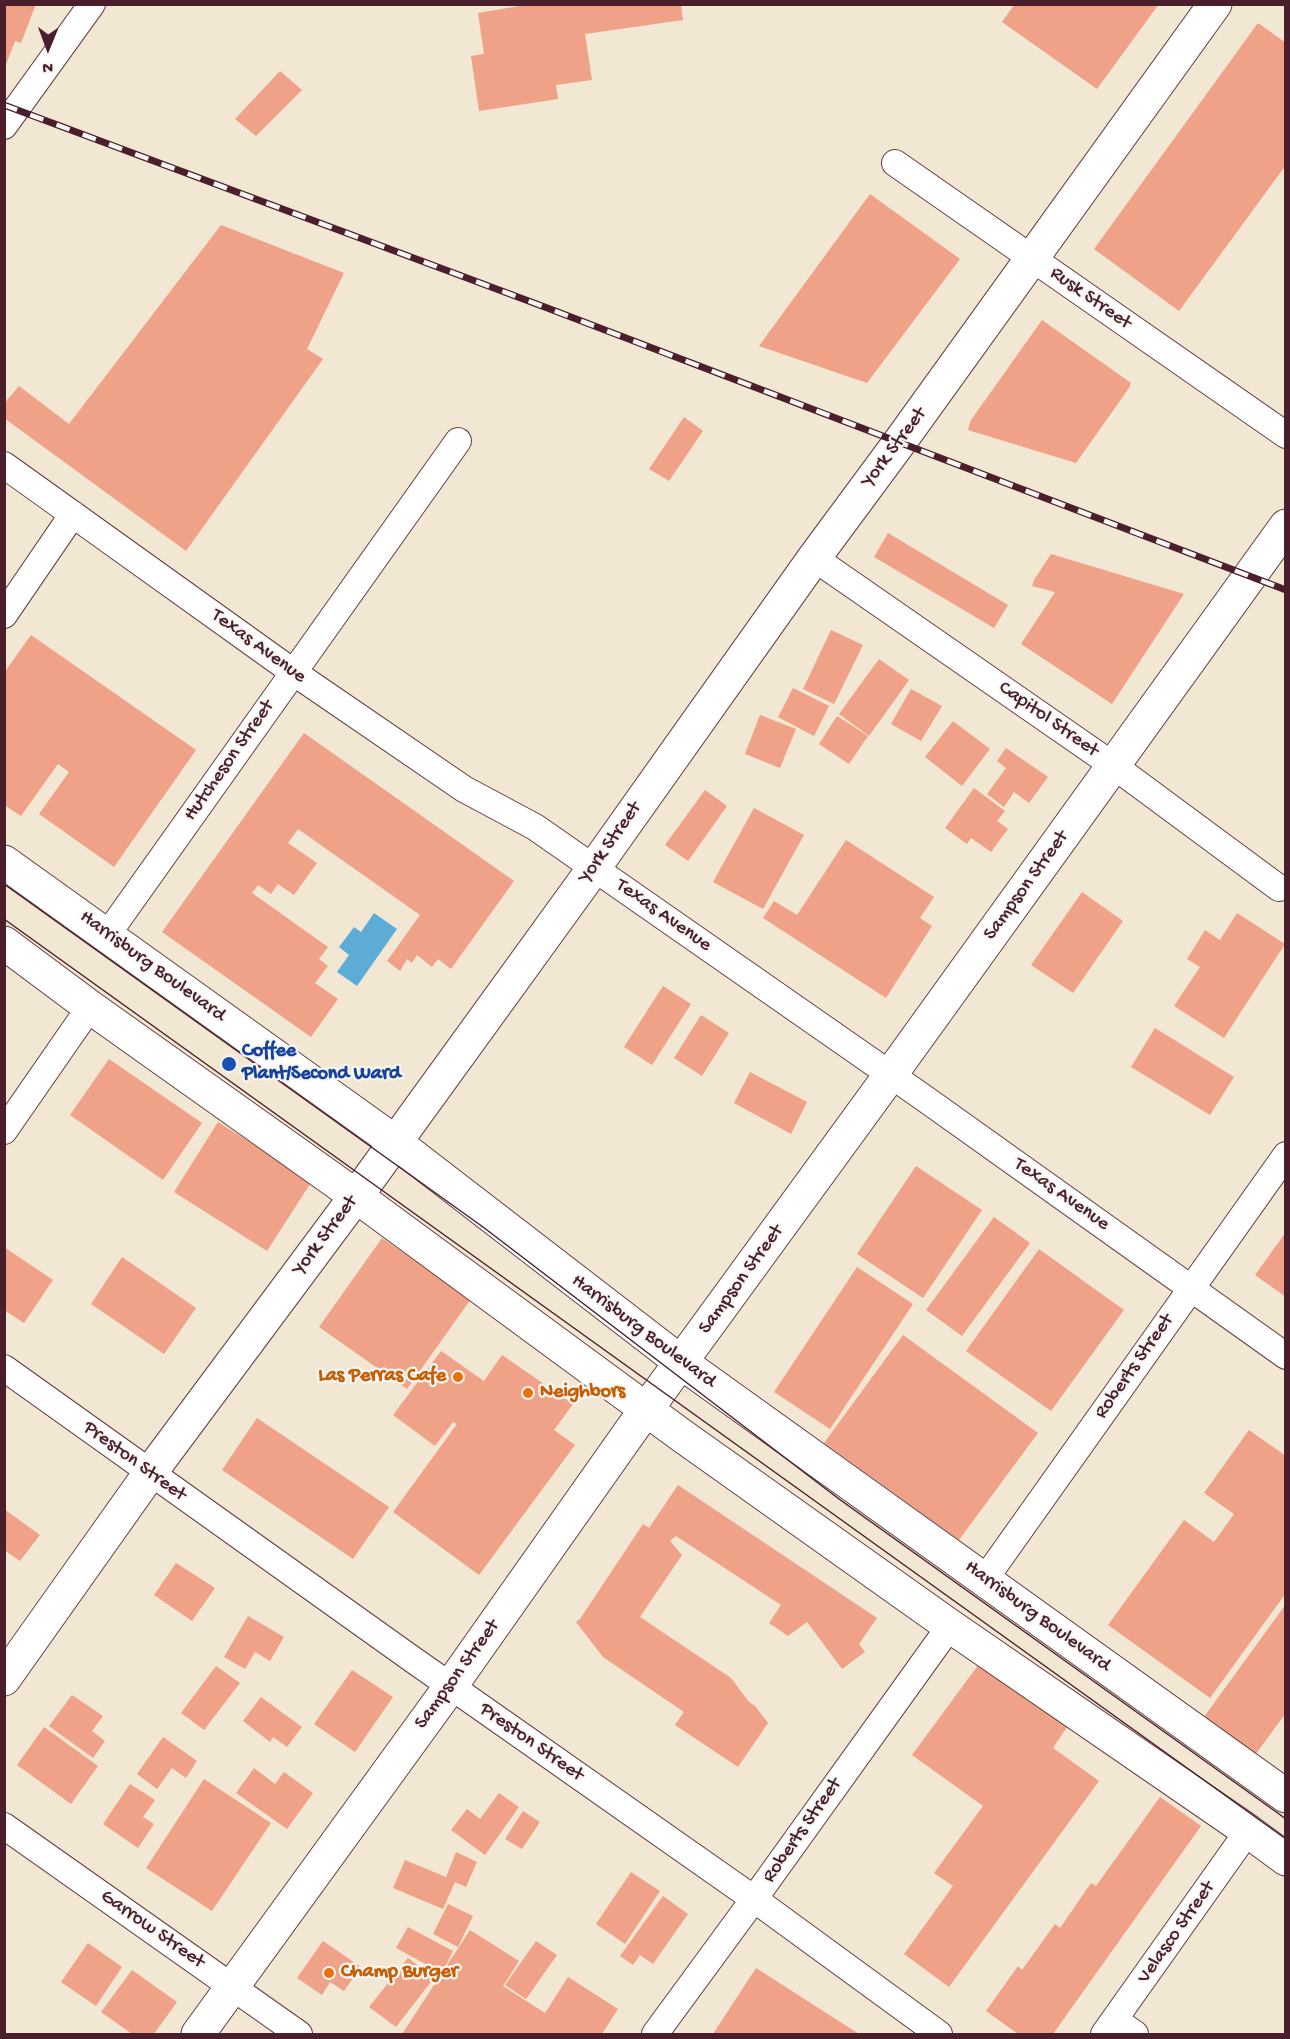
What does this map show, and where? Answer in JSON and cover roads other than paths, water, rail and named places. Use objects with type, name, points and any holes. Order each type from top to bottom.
[{"type":"main road","name":"York Street","points":[[4,1679],[150,1473],[356,1196],[594,868],[814,558],[1215,4]]},
{"type":"main road","name":"Sampson Street","points":[[198,2034],[1286,526]]},
{"type":"main road","name":"Harrisburg Boulevard","points":[[4,862],[395,1142],[682,1363],[1283,1790]]},
{"type":"main road","points":[[4,943],[356,1196],[646,1410],[950,1626],[1286,1859]]},
{"type":"street","points":[[4,126],[92,4]]},
{"type":"street","name":"Rusk Street","points":[[895,163],[1286,435]]},
{"type":"street","name":"Hutcheson Street","points":[[107,935],[458,441]]},
{"type":"street","name":"Texas Avenue","points":[[4,465],[293,672],[464,789],[535,827],[891,1074],[1286,1356]]},
{"type":"street","points":[[4,615],[73,514]]},
{"type":"street","name":"Capitol Street","points":[[814,558],[1114,766],[1279,888]]},
{"type":"street","points":[[4,1131],[90,1007]]},
{"type":"street","name":"Roberts Street","points":[[985,1579],[1286,1155]]},
{"type":"street","name":"Preston Street","points":[[4,1368],[450,1687],[754,1899],[939,2034]]},
{"type":"street","name":"Roberts Street","points":[[655,2034],[950,1626]]},
{"type":"street","name":"Garrow Street","points":[[4,1826],[299,2034]]},
{"type":"street","name":"Velasco Street","points":[[1118,2030],[1248,1831]]},
{"type":"water","points":[[374,913],[397,929],[357,986],[337,972],[349,955],[339,947],[354,927],[361,932]]},
{"type":"tram line","points":[[4,884],[483,1227],[839,1499],[1286,1819]]},
{"type":"tram line","points":[[4,919],[1286,1839]]},
{"type":"railway","points":[[4,105],[550,309],[1286,590]]},
{"type":"place","name":"Coffee Plant/Second Ward","points":[[229,1064]]},
{"type":"place","name":"Las Perras Cafe","points":[[458,1377]]},
{"type":"place","name":"Neighbors","points":[[528,1393]]},
{"type":"place","name":"Champ Burger","points":[[329,1973]]}]
